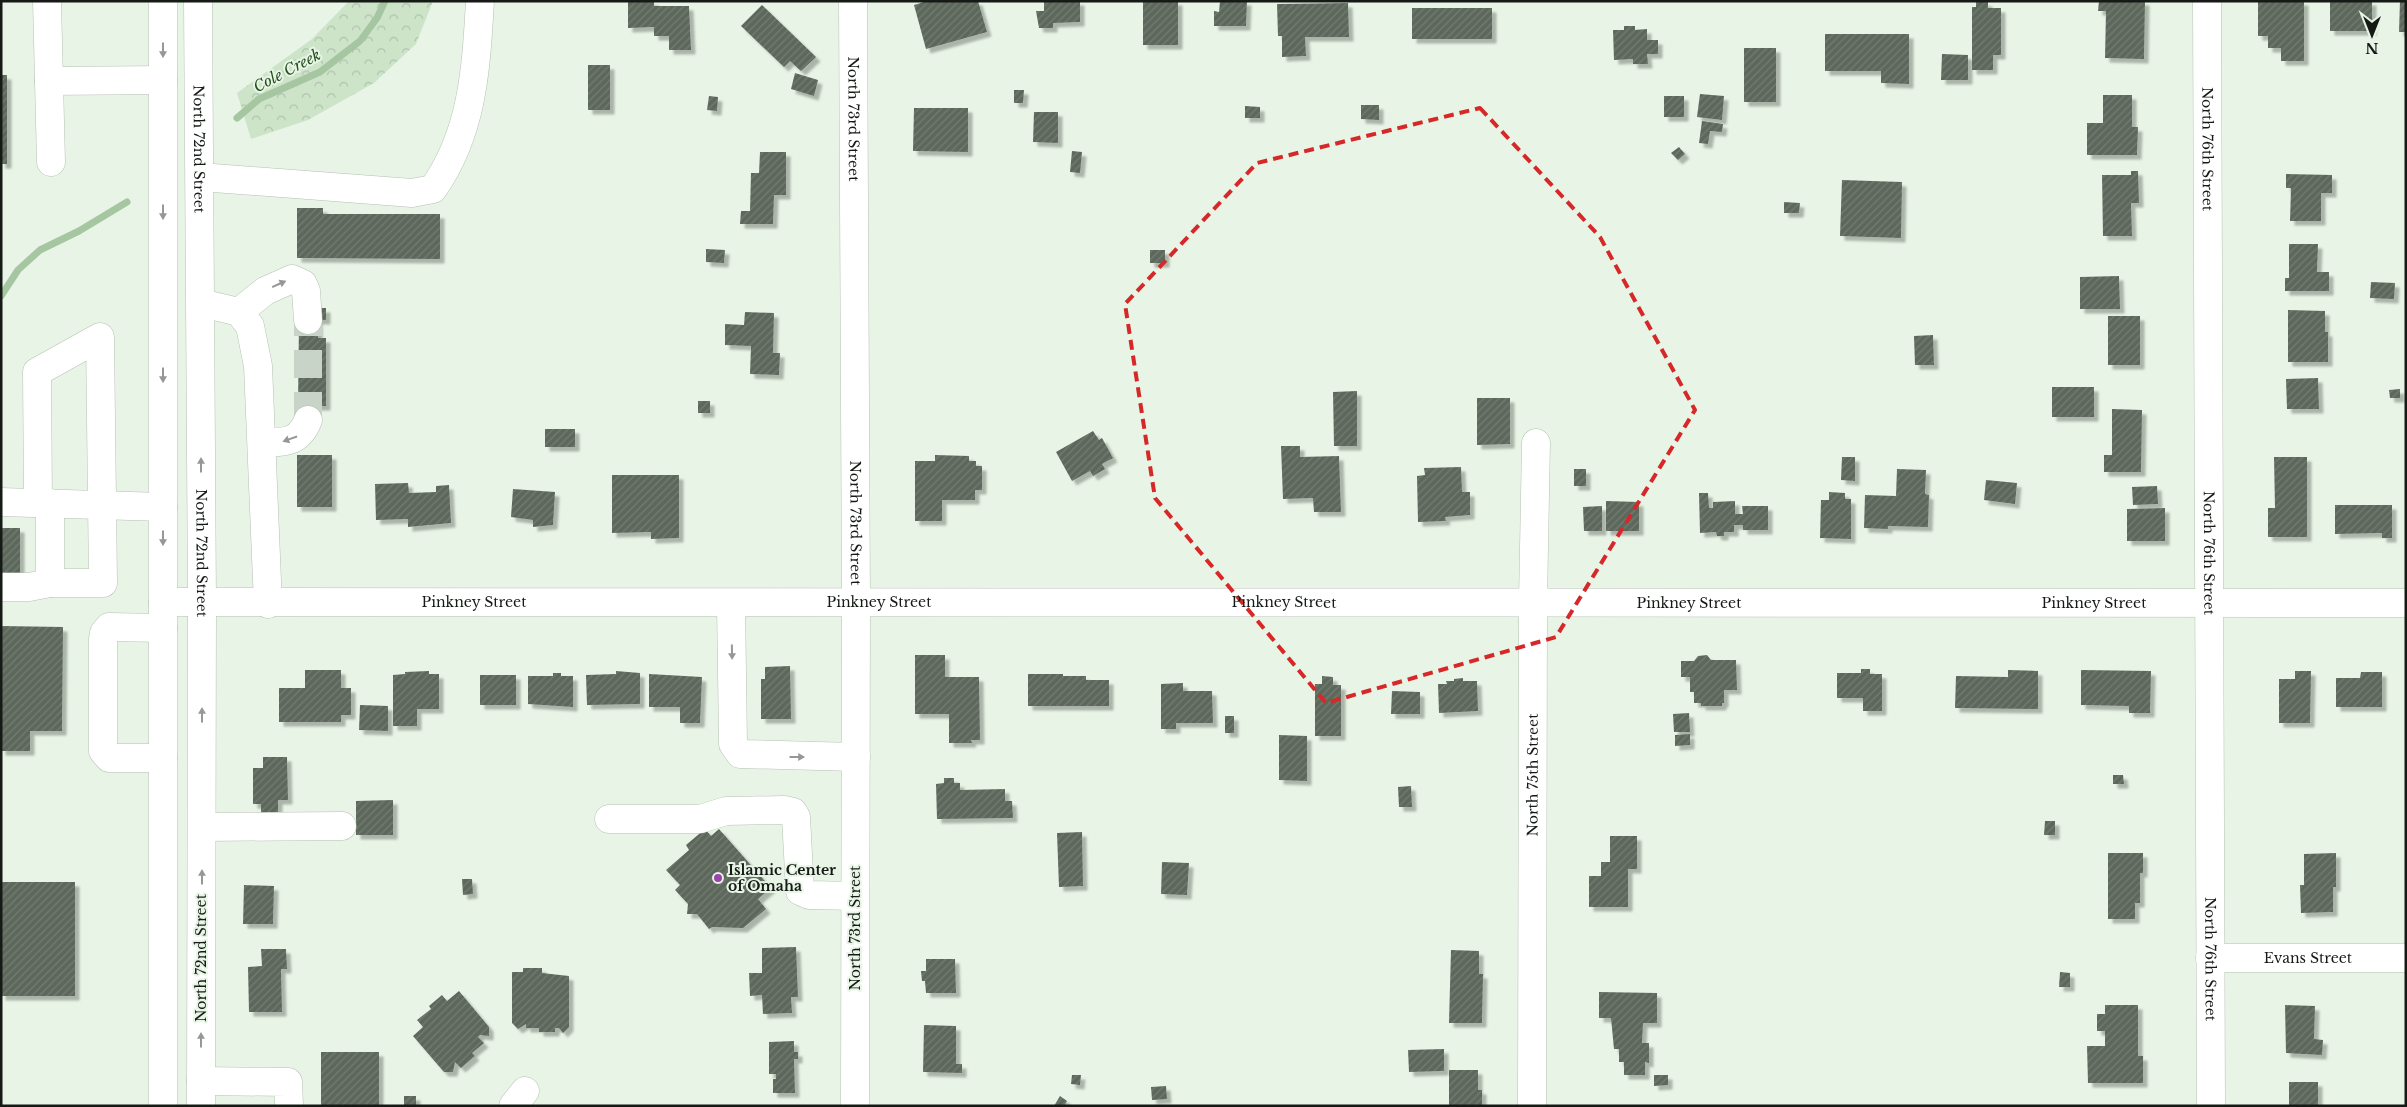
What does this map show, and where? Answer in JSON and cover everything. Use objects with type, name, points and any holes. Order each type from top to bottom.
[{"type":"street","points":[[47,1],[51,162]]},
{"type":"street","points":[[163,1],[163,1106]]},
{"type":"street","name":"North 72nd Street","points":[[198,1],[202,603],[201,1094]]},
{"type":"street","points":[[200,177],[412,193],[433,189],[450,165],[468,114],[480,1]]},
{"type":"street","name":"North 73rd Street","points":[[853,1],[856,602],[855,1106]]},
{"type":"street","name":"North 76th Street","points":[[2207,1],[2211,1106]]},
{"type":"street","points":[[49,81],[163,80]]},
{"type":"street","points":[[240,312],[265,291],[292,279],[302,284],[306,291],[308,320]]},
{"type":"street","points":[[201,303],[240,312],[250,326],[258,366],[268,604]]},
{"type":"street","points":[[1,588],[29,588],[50,583],[103,583],[100,336],[37,372],[50,583]]},
{"type":"street","points":[[262,443],[293,439],[302,433],[308,420]]},
{"type":"street","name":"North 75th Street","points":[[1532,1106],[1533,601],[1536,443]]},
{"type":"street","points":[[1,502],[163,507]]},
{"type":"street","name":"Pinkney Street","points":[[163,758],[117,759],[109,758],[103,751],[104,633],[109,627],[163,615],[202,603],[1533,601],[2406,603]]},
{"type":"street","points":[[731,603],[733,744],[740,754],[856,757]]},
{"type":"street","points":[[609,819],[700,819],[726,811],[784,810],[792,812],[796,817],[800,891],[809,895],[855,896]]},
{"type":"street","points":[[202,827],[342,826]]},
{"type":"street","name":"Evans Street","points":[[2210,958],[2406,958]]},
{"type":"street","points":[[201,1094],[288,1082],[288,1106]]},
{"type":"highlighted area","points":[[1480,108],[1600,237],[1695,410],[1556,637],[1326,703],[1155,498],[1125,304],[1257,163]]},
{"type":"green space","points":[[349,1],[433,1],[416,44],[374,83],[308,120],[251,139],[237,93],[312,39]]},
{"type":"building","points":[[628,1],[654,1],[654,6],[689,6],[691,50],[669,50],[669,36],[654,36],[654,27],[628,28]]},
{"type":"building","points":[[927,1],[978,1],[987,32],[926,49],[914,5]]},
{"type":"building","points":[[1044,1],[1080,1],[1080,22],[1053,23],[1053,28],[1039,28],[1036,11],[1044,11]]},
{"type":"building","points":[[1143,1],[1178,1],[1178,45],[1143,45]]},
{"type":"building","points":[[1220,1],[1247,1],[1246,26],[1214,26],[1214,11],[1219,12]]},
{"type":"building","points":[[2099,1],[2145,1],[2144,59],[2105,58],[2106,11],[2098,11]]},
{"type":"building","points":[[2258,1],[2304,1],[2304,61],[2281,61],[2281,48],[2268,48],[2268,36],[2258,36]]},
{"type":"building","points":[[2330,1],[2372,1],[2372,31],[2330,31]]},
{"type":"building","points":[[2400,1],[2406,1],[2406,32],[2399,32]]},
{"type":"building","points":[[1976,2],[1988,2],[1988,8],[2001,8],[2001,55],[1993,55],[1993,70],[1972,70],[1972,7],[1976,7]]},
{"type":"building","points":[[1348,3],[1349,37],[1305,37],[1306,56],[1282,57],[1282,36],[1278,36],[1277,4]]},
{"type":"building","points":[[762,5],[816,57],[801,71],[790,61],[784,67],[741,26]]},
{"type":"building","points":[[1412,8],[1492,8],[1492,39],[1412,39]]},
{"type":"building","points":[[1624,26],[1635,26],[1635,30],[1647,29],[1647,40],[1658,40],[1658,54],[1647,54],[1648,64],[1633,64],[1633,59],[1614,60],[1613,30],[1624,30]]},
{"type":"building","points":[[1825,34],[1909,34],[1909,84],[1881,83],[1881,71],[1825,71]]},
{"type":"building","points":[[1744,48],[1776,48],[1776,102],[1744,102]]},
{"type":"building","points":[[1942,54],[1968,55],[1968,80],[1941,80]]},
{"type":"building","points":[[588,65],[610,65],[610,110],[588,110]]},
{"type":"building","points":[[795,73],[818,80],[814,96],[791,89]]},
{"type":"building","points":[[1,75],[7,75],[7,164],[1,164]]},
{"type":"building","points":[[1014,90],[1024,90],[1023,103],[1014,103]]},
{"type":"building","points":[[1700,94],[1724,96],[1722,120],[1697,117]]},
{"type":"building","points":[[2103,95],[2132,95],[2132,127],[2138,127],[2137,155],[2087,155],[2087,123],[2103,123]]},
{"type":"building","points":[[709,96],[718,97],[717,111],[707,110]]},
{"type":"building","points":[[1664,96],[1684,96],[1684,117],[1664,117]]},
{"type":"building","points":[[1361,105],[1379,105],[1379,120],[1361,119]]},
{"type":"building","points":[[1245,106],[1260,107],[1260,118],[1245,118]]},
{"type":"building","points":[[914,108],[968,108],[968,152],[913,151]]},
{"type":"building","points":[[1034,112],[1058,112],[1058,143],[1033,142]]},
{"type":"building","points":[[1702,121],[1723,124],[1722,132],[1710,131],[1708,144],[1699,143]]},
{"type":"building","points":[[1679,147],[1685,154],[1678,160],[1671,153]]},
{"type":"building","points":[[1072,151],[1082,152],[1080,173],[1070,172]]},
{"type":"building","points":[[760,152],[786,152],[786,195],[774,195],[773,224],[740,224],[741,211],[750,211],[751,173],[759,173]]},
{"type":"building","points":[[2131,171],[2138,171],[2139,203],[2131,203],[2132,236],[2103,236],[2102,175],[2131,175]]},
{"type":"building","points":[[2286,174],[2332,175],[2332,193],[2321,193],[2321,221],[2290,221],[2291,188],[2286,188]]},
{"type":"building","points":[[1842,180],[1902,182],[1901,238],[1840,236]]},
{"type":"building","points":[[1784,202],[1800,203],[1799,213],[1784,213]]},
{"type":"building","points":[[297,208],[323,208],[323,214],[440,214],[440,259],[297,258]]},
{"type":"building","points":[[2289,244],[2318,244],[2317,272],[2329,272],[2329,291],[2285,291],[2285,278],[2289,278]]},
{"type":"building","points":[[706,249],[725,250],[724,263],[706,262]]},
{"type":"building","points":[[1150,250],[1165,250],[1165,263],[1150,263]]},
{"type":"building","points":[[2119,276],[2120,309],[2080,309],[2080,277]]},
{"type":"building","points":[[2371,282],[2395,283],[2394,299],[2370,298]]},
{"type":"building","points":[[311,308],[326,308],[326,320],[318,320],[318,338],[326,338],[326,406],[315,406],[315,420],[302,420],[302,406],[298,406],[299,320]]},
{"type":"building","points":[[2288,310],[2325,311],[2325,332],[2328,332],[2328,362],[2288,362]]},
{"type":"building","points":[[745,312],[774,313],[773,353],[780,353],[779,375],[750,374],[751,346],[725,345],[725,324],[744,325]]},
{"type":"building","points":[[2108,316],[2140,316],[2140,365],[2108,365]]},
{"type":"building","points":[[1933,335],[1934,365],[1915,365],[1914,336]]},
{"type":"building","points":[[2318,378],[2319,409],[2287,409],[2286,379]]},
{"type":"building","points":[[2052,387],[2094,387],[2094,417],[2052,417]]},
{"type":"building","points":[[2400,389],[2400,398],[2390,398],[2389,390]]},
{"type":"building","points":[[1357,391],[1357,446],[1334,446],[1333,392]]},
{"type":"building","points":[[1477,398],[1510,398],[1510,444],[1477,445]]},
{"type":"building","points":[[698,401],[710,401],[710,413],[698,413]]},
{"type":"building","points":[[2112,409],[2142,410],[2141,472],[2104,472],[2104,455],[2112,455]]},
{"type":"building","points":[[545,429],[575,429],[575,447],[545,447]]},
{"type":"building","points":[[1093,431],[1099,440],[1102,438],[1113,458],[1102,464],[1105,469],[1093,476],[1090,471],[1072,481],[1056,452]]},
{"type":"building","points":[[1281,446],[1300,446],[1300,457],[1339,456],[1341,512],[1314,512],[1313,498],[1283,499]]},
{"type":"building","points":[[297,455],[332,455],[332,507],[297,507]]},
{"type":"building","points":[[935,455],[969,456],[969,461],[976,461],[976,466],[982,466],[982,490],[975,490],[975,500],[942,500],[942,521],[915,521],[915,461],[935,461]]},
{"type":"building","points":[[1842,457],[1855,457],[1855,481],[1841,480]]},
{"type":"building","points":[[2274,457],[2307,457],[2307,537],[2268,537],[2268,508],[2275,508]]},
{"type":"building","points":[[1461,467],[1462,492],[1470,492],[1470,515],[1445,517],[1446,521],[1418,522],[1417,476],[1425,475],[1424,468]]},
{"type":"building","points":[[1574,469],[1586,469],[1586,486],[1574,486]]},
{"type":"building","points":[[1897,469],[1926,470],[1925,494],[1929,495],[1928,527],[1888,526],[1888,529],[1864,528],[1865,495],[1896,496]]},
{"type":"building","points":[[612,475],[679,475],[679,538],[651,539],[651,532],[612,533]]},
{"type":"building","points":[[1986,480],[2017,483],[2015,504],[1984,500]]},
{"type":"building","points":[[408,483],[409,493],[436,492],[436,486],[449,485],[451,523],[408,527],[408,519],[376,520],[375,484]]},
{"type":"building","points":[[2157,486],[2158,504],[2133,505],[2132,487]]},
{"type":"building","points":[[513,489],[555,492],[553,525],[533,527],[533,520],[511,517]]},
{"type":"building","points":[[1829,492],[1845,493],[1845,499],[1851,499],[1851,539],[1820,538],[1821,500],[1829,500]]},
{"type":"building","points":[[1699,493],[1708,493],[1709,508],[1713,508],[1713,502],[1735,501],[1735,514],[1743,514],[1742,506],[1768,506],[1768,530],[1743,530],[1743,525],[1734,525],[1734,532],[1724,532],[1724,536],[1717,536],[1716,532],[1700,533]]},
{"type":"building","points":[[1606,501],[1639,502],[1639,531],[1606,531]]},
{"type":"building","points":[[2335,505],[2392,505],[2392,538],[2382,538],[2382,533],[2335,534]]},
{"type":"building","points":[[1602,506],[1602,531],[1584,531],[1583,507]]},
{"type":"building","points":[[2165,508],[2165,541],[2127,541],[2127,509]]},
{"type":"building","points":[[1,528],[20,528],[20,580],[1,580]]},
{"type":"building","points":[[1,626],[63,627],[62,731],[30,731],[30,751],[1,751]]},
{"type":"building","points":[[915,655],[945,655],[945,677],[979,677],[980,740],[971,740],[972,743],[949,743],[949,714],[915,714]]},
{"type":"building","points":[[1707,655],[1711,660],[1736,660],[1737,690],[1724,690],[1724,703],[1722,703],[1722,706],[1701,706],[1701,703],[1694,703],[1694,692],[1690,692],[1690,677],[1681,677],[1681,661],[1694,661],[1698,656]]},
{"type":"building","points":[[790,666],[791,719],[761,719],[761,679],[765,679],[765,667]]},
{"type":"building","points":[[1861,669],[1870,669],[1870,674],[1882,674],[1882,711],[1863,711],[1863,698],[1837,698],[1837,673],[1861,673]]},
{"type":"building","points":[[305,670],[341,670],[341,688],[351,688],[351,715],[341,715],[341,722],[279,722],[279,688],[305,688]]},
{"type":"building","points":[[2008,670],[2038,671],[2038,709],[1955,708],[1956,676],[2008,677]]},
{"type":"building","points":[[2081,670],[2151,671],[2150,713],[2129,713],[2129,706],[2081,705]]},
{"type":"building","points":[[429,671],[429,674],[439,674],[439,709],[417,709],[417,726],[393,726],[393,675],[405,674],[405,672]]},
{"type":"building","points":[[616,671],[640,673],[640,704],[587,705],[586,675],[616,674]]},
{"type":"building","points":[[2295,671],[2311,671],[2310,723],[2279,723],[2279,679],[2295,679]]},
{"type":"building","points":[[2361,672],[2382,672],[2382,707],[2336,707],[2336,678],[2360,678]]},
{"type":"building","points":[[553,673],[561,673],[561,676],[573,676],[573,707],[528,704],[528,676],[553,676]]},
{"type":"building","points":[[649,674],[702,677],[700,723],[680,723],[680,707],[649,707]]},
{"type":"building","points":[[1028,674],[1063,674],[1063,676],[1086,676],[1086,680],[1109,680],[1109,706],[1028,706]]},
{"type":"building","points":[[480,675],[516,675],[516,705],[480,705]]},
{"type":"building","points":[[1322,676],[1333,677],[1333,685],[1341,685],[1341,736],[1315,736],[1315,684],[1322,684]]},
{"type":"building","points":[[1463,678],[1463,681],[1477,681],[1478,711],[1439,713],[1438,684],[1447,684],[1446,681]]},
{"type":"building","points":[[1183,683],[1183,691],[1212,691],[1213,723],[1176,723],[1176,729],[1161,729],[1161,684]]},
{"type":"building","points":[[1392,691],[1420,692],[1420,714],[1391,714]]},
{"type":"building","points":[[360,705],[388,706],[388,731],[359,730]]},
{"type":"building","points":[[1689,713],[1690,732],[1674,732],[1673,714]]},
{"type":"building","points":[[1225,716],[1234,716],[1234,733],[1225,733]]},
{"type":"building","points":[[1690,734],[1690,745],[1675,746],[1675,735]]},
{"type":"building","points":[[1279,735],[1307,736],[1307,781],[1279,780]]},
{"type":"building","points":[[263,757],[287,757],[288,800],[278,800],[278,817],[261,817],[261,804],[253,804],[253,768],[263,768]]},
{"type":"building","points":[[2113,775],[2123,775],[2124,784],[2113,784]]},
{"type":"building","points":[[944,778],[954,778],[954,783],[960,783],[960,790],[1005,789],[1005,801],[1012,801],[1013,818],[937,819],[936,784],[944,783]]},
{"type":"building","points":[[1411,786],[1412,807],[1399,807],[1398,787]]},
{"type":"building","points":[[393,800],[393,835],[356,835],[356,801]]},
{"type":"building","points":[[2045,821],[2055,821],[2055,835],[2044,835]]},
{"type":"building","name":"Islamic Center of Omaha","points":[[705,829],[711,836],[719,829],[771,888],[758,899],[766,909],[743,928],[712,927],[709,929],[697,914],[687,914],[688,904],[675,890],[680,885],[666,870],[689,850],[686,845]]},
{"type":"building","points":[[1082,832],[1083,886],[1059,887],[1057,833]]},
{"type":"building","points":[[1610,836],[1637,836],[1637,869],[1628,869],[1628,907],[1589,907],[1589,876],[1601,876],[1601,862],[1610,862]]},
{"type":"building","points":[[2108,853],[2143,853],[2143,873],[2140,873],[2140,903],[2135,903],[2135,919],[2108,919]]},
{"type":"building","points":[[2336,853],[2336,887],[2333,887],[2333,912],[2301,913],[2300,885],[2304,885],[2304,854]]},
{"type":"building","points":[[1162,862],[1189,863],[1187,895],[1161,894]]},
{"type":"building","points":[[462,879],[472,879],[473,894],[463,895]]},
{"type":"building","points":[[1,882],[75,882],[75,996],[1,996]]},
{"type":"building","points":[[244,885],[274,886],[273,924],[243,924]]},
{"type":"building","points":[[796,947],[798,997],[791,997],[792,1013],[763,1014],[762,995],[750,996],[749,973],[762,973],[762,948]]},
{"type":"building","points":[[261,949],[286,949],[287,969],[281,969],[282,1012],[249,1012],[248,967],[262,966]]},
{"type":"building","points":[[1451,950],[1479,951],[1479,974],[1483,974],[1482,1023],[1449,1023]]},
{"type":"building","points":[[926,959],[955,959],[956,993],[926,993],[925,981],[922,981],[921,971],[926,971]]},
{"type":"building","points":[[523,968],[542,968],[542,973],[569,976],[569,1027],[563,1033],[559,1028],[555,1028],[555,1032],[539,1032],[539,1028],[526,1028],[526,1024],[518,1029],[512,1023],[512,972],[523,972]]},
{"type":"building","points":[[2060,972],[2070,973],[2070,987],[2059,987]]},
{"type":"building","points":[[459,991],[489,1027],[489,1036],[480,1035],[478,1037],[484,1043],[472,1053],[475,1056],[461,1068],[455,1062],[453,1072],[444,1072],[413,1036],[423,1027],[417,1020],[431,1009],[429,1006],[442,995],[447,1001]]},
{"type":"building","points":[[1599,992],[1657,993],[1657,1023],[1643,1023],[1642,1043],[1649,1043],[1649,1063],[1645,1062],[1645,1075],[1624,1075],[1624,1062],[1619,1062],[1619,1049],[1614,1049],[1611,1018],[1599,1018]]},
{"type":"building","points":[[2105,1005],[2138,1005],[2138,1056],[2143,1056],[2143,1083],[2088,1083],[2087,1046],[2105,1046],[2105,1031],[2097,1031],[2097,1014],[2105,1014]]},
{"type":"building","points":[[2285,1005],[2315,1006],[2314,1039],[2323,1040],[2322,1055],[2286,1053]]},
{"type":"building","points":[[924,1025],[956,1026],[956,1064],[962,1064],[962,1073],[923,1072]]},
{"type":"building","points":[[794,1041],[794,1052],[798,1052],[798,1059],[794,1059],[795,1093],[773,1093],[773,1079],[776,1079],[776,1074],[769,1074],[769,1042]]},
{"type":"building","points":[[1444,1049],[1444,1071],[1409,1072],[1408,1050]]},
{"type":"building","points":[[321,1052],[379,1052],[379,1106],[321,1106]]},
{"type":"building","points":[[1449,1070],[1478,1070],[1478,1090],[1482,1090],[1482,1106],[1449,1106]]},
{"type":"building","points":[[1072,1075],[1081,1075],[1080,1085],[1071,1084]]},
{"type":"building","points":[[1654,1075],[1668,1075],[1668,1085],[1654,1086]]},
{"type":"building","points":[[2289,1082],[2318,1082],[2318,1106],[2289,1106]]},
{"type":"building","points":[[1166,1086],[1167,1099],[1152,1100],[1151,1087]]},
{"type":"building","points":[[404,1096],[416,1096],[416,1106],[404,1106]]},
{"type":"building","points":[[1060,1096],[1067,1101],[1064,1106],[1054,1106]]},
{"type":"waterway","name":"Cole Creek","points":[[237,118],[259,99],[320,72],[360,41],[377,18],[385,1]]},
{"type":"waterway","name":"Cole Creek","points":[[1,296],[18,270],[40,250],[79,231],[127,202]]},
{"type":"tunnel","points":[[308,320],[308,420]]},
{"type":"place","name":"Islamic Center of Omaha","points":[[718,878]]}]
